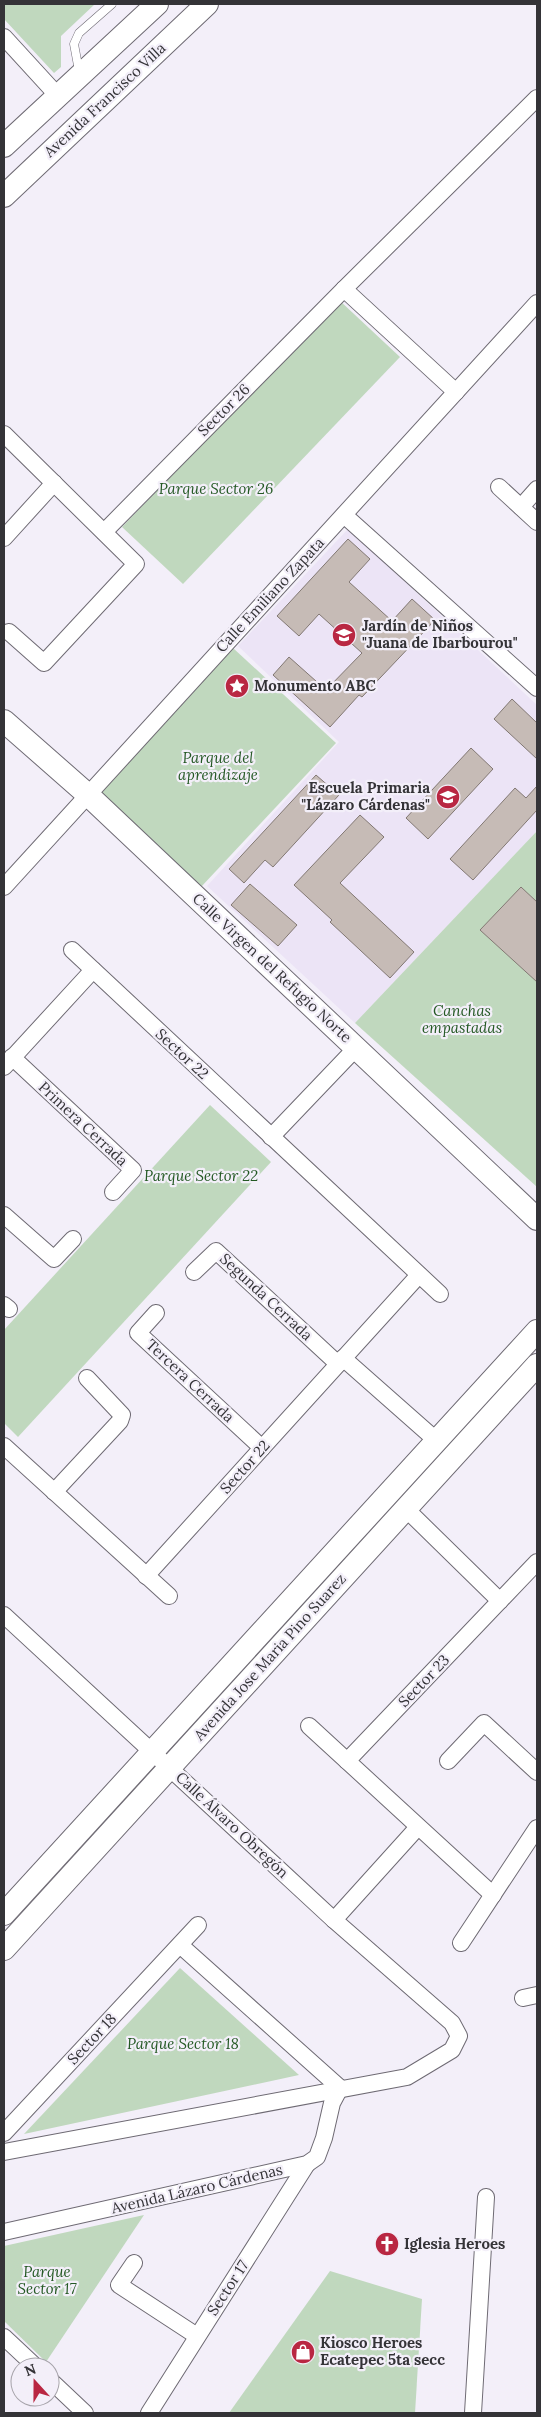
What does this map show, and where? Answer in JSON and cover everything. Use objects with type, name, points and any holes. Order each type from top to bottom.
[{"type":"street","points":[[4,146],[157,4]]},
{"type":"street","name":"Avenida Francisco Villa","points":[[4,196],[207,4]]},
{"type":"street","points":[[4,37],[58,96]]},
{"type":"street","name":"Sector 26","points":[[104,532],[344,289],[537,98]]},
{"type":"street","points":[[344,289],[456,392]]},
{"type":"street","name":"Calle Emiliano Zapata","points":[[4,887],[537,303]]},
{"type":"street","points":[[4,434],[136,564],[44,663],[9,632]]},
{"type":"street","points":[[4,538],[54,482]]},
{"type":"street","points":[[499,487],[537,522]]},
{"type":"street","points":[[521,507],[537,489]]},
{"type":"street","points":[[344,515],[537,688]]},
{"type":"street","name":"Calle Virgen del Refugio Norte","points":[[4,721],[87,794],[537,1219]]},
{"type":"street","name":"Sector 22","points":[[72,950],[440,1294]]},
{"type":"street","points":[[8,1062],[93,970]]},
{"type":"street","points":[[271,1137],[356,1048]]},
{"type":"street","name":"Primera Cerrada","points":[[8,1062],[133,1170],[113,1192]]},
{"type":"street","points":[[4,1215],[54,1259],[72,1239]]},
{"type":"street","name":"Segunda Cerrada","points":[[194,1272],[216,1251],[340,1361]]},
{"type":"street","name":"Sector 22","points":[[146,1576],[419,1275]]},
{"type":"street","name":"Tercera Cerrada","points":[[156,1312],[138,1333],[262,1448]]},
{"type":"street","name":"Avenida Jose Maria Pino Suarez","points":[[4,1914],[537,1331]]},
{"type":"street","points":[[340,1361],[437,1441]]},
{"type":"street","name":"Avenida Jose Maria Pino Suarez","points":[[4,1949],[537,1365]]},
{"type":"street","points":[[54,1492],[120,1421],[122,1415],[87,1378]]},
{"type":"street","points":[[4,1446],[169,1596]]},
{"type":"street","points":[[405,1508],[500,1601]]},
{"type":"street","name":"Sector 23","points":[[348,1761],[537,1562]]},
{"type":"street","name":"Calle Álvaro Obregón","points":[[4,1615],[334,1920],[452,2023],[459,2036],[452,2050],[407,2076],[340,2088]]},
{"type":"street","points":[[448,1761],[484,1723],[537,1772]]},
{"type":"street","points":[[309,1726],[493,1895]]},
{"type":"street","points":[[334,1920],[418,1827]]},
{"type":"street","points":[[461,1943],[537,1828]]},
{"type":"street","name":"Sector 18","points":[[4,2133],[198,1925]]},
{"type":"street","points":[[180,1945],[340,2088]]},
{"type":"street","points":[[4,2152],[340,2088]]},
{"type":"street","points":[[307,2164],[317,2157],[324,2138],[332,2103],[340,2088]]},
{"type":"street","name":"Avenida Lázaro Cárdenas","points":[[4,2232],[307,2164]]},
{"type":"street","name":"Sector 17","points":[[149,2413],[307,2164]]},
{"type":"street","points":[[473,2413],[486,2197]]},
{"type":"street","points":[[134,2263],[118,2285],[197,2336]]},
{"type":"street","points":[[4,2337],[25,2357]]},
{"type":"street","points":[[60,2389],[85,2413]]},
{"type":"lane","points":[[80,75],[74,44],[79,33],[112,4]]},
{"type":"shaded area","points":[[348,529],[537,705],[537,831],[355,1023],[207,886],[339,742],[238,646]]},
{"type":"green space","points":[[4,4],[95,4],[61,36],[61,67],[54,73],[4,19]]},
{"type":"green space","name":"Parque Sector 26","points":[[339,300],[400,357],[183,584],[122,527]]},
{"type":"green space","name":"Parque del aprendizaje","points":[[233,648],[336,743],[201,887],[99,793]]},
{"type":"green space","name":"Canchas empastadas","points":[[537,831],[537,1187],[355,1023]]},
{"type":"green space","name":"Parque Sector 22","points":[[210,1105],[271,1162],[18,1437],[4,1423],[4,1330]]},
{"type":"green space","name":"Parque Sector 18","points":[[180,1968],[299,2075],[24,2134]]},
{"type":"green space","name":"Parque Sector 17","points":[[144,2215],[49,2357],[41,2357],[4,2321],[4,2246]]},
{"type":"green space","points":[[330,2271],[422,2299],[415,2413],[229,2413]]},
{"type":"building","points":[[348,539],[370,559],[349,582],[392,621],[412,599],[435,620],[362,697],[359,695],[330,727],[273,675],[289,657],[326,690],[362,653],[319,614],[299,636],[277,616]]},
{"type":"building","points":[[512,699],[537,723],[537,759],[494,719]]},
{"type":"building","points":[[471,748],[493,769],[428,839],[406,818]]},
{"type":"building","points":[[316,775],[339,795],[273,867],[265,860],[244,883],[229,869]]},
{"type":"building","points":[[537,786],[537,810],[473,880],[450,859],[515,788],[526,798]]},
{"type":"building","points":[[360,815],[384,837],[340,883],[414,952],[390,978],[330,922],[332,920],[294,885]]},
{"type":"building","points":[[250,884],[297,925],[278,946],[231,905]]},
{"type":"building","points":[[521,887],[537,902],[537,982],[480,930]]},
{"type":"place","name":"Jardín de Niños \"Juana de Ibarbourou\"","points":[[344,635]]},
{"type":"place","name":"Monumento ABC","points":[[237,686]]},
{"type":"place","name":"Escuela Primaria \"Lázaro Cárdenas\"","points":[[448,797]]},
{"type":"place","name":"Iglesia Heroes","points":[[387,2244]]},
{"type":"place","name":"Kiosco Heroes Ecatepec 5ta secc","points":[[303,2352]]}]
